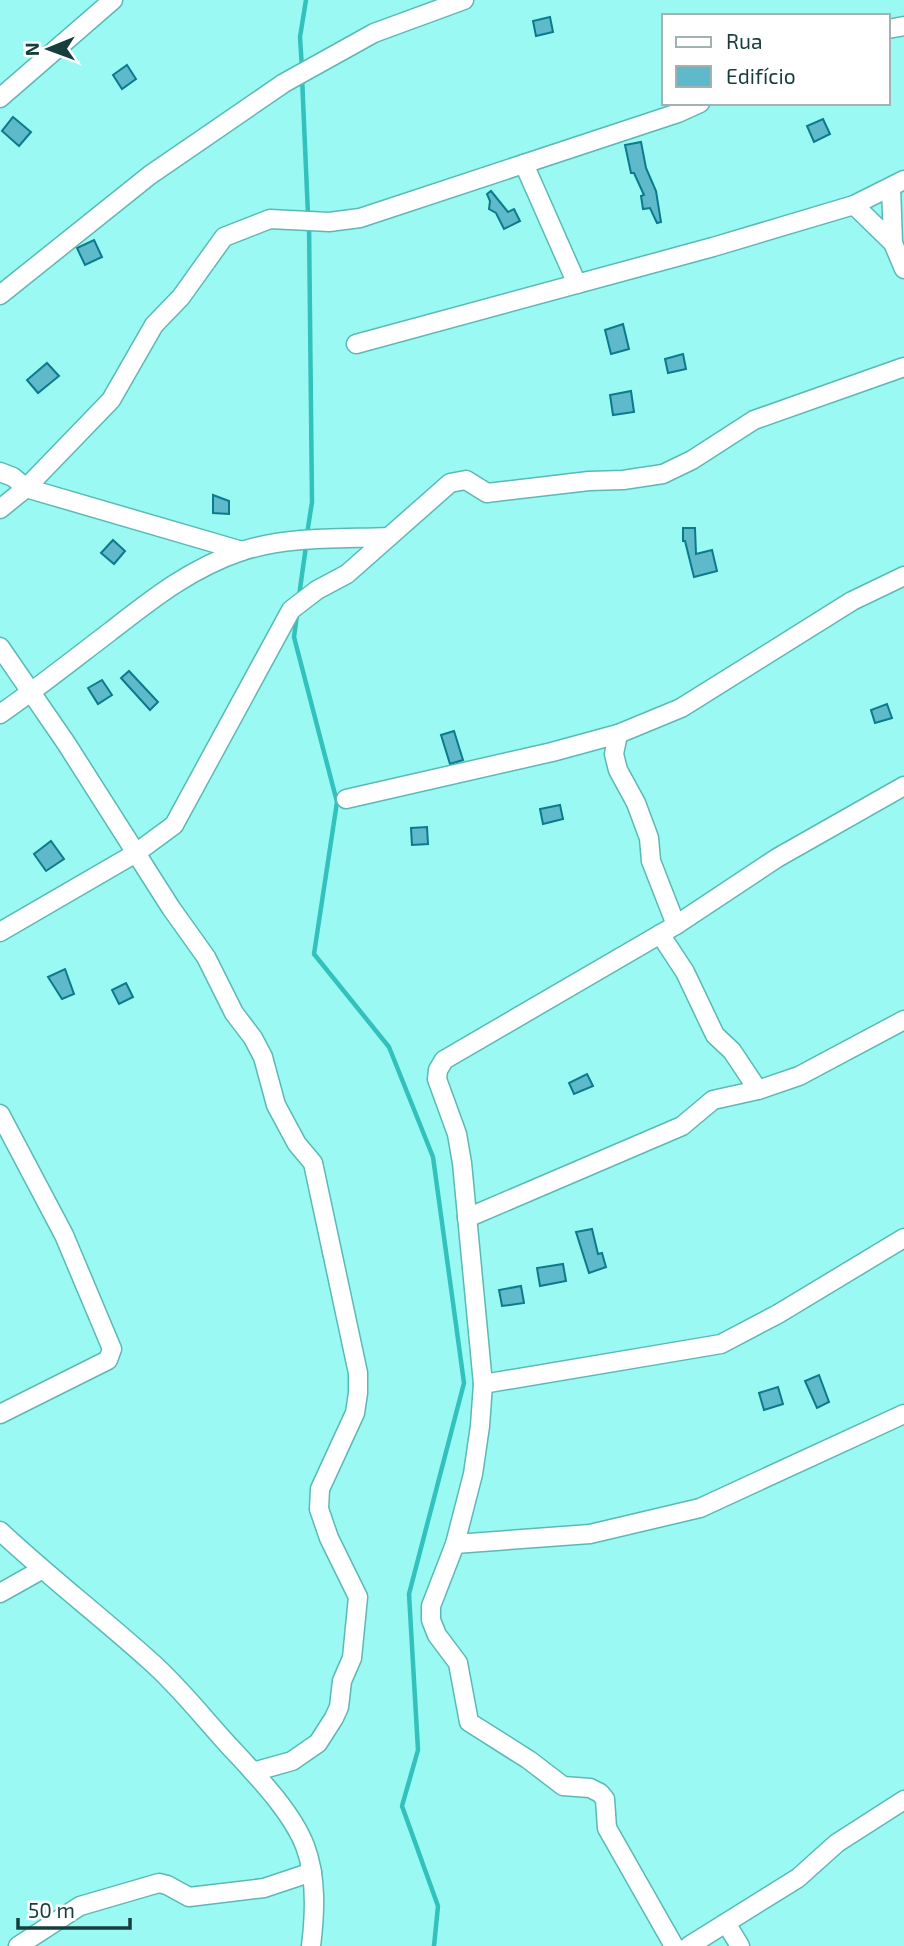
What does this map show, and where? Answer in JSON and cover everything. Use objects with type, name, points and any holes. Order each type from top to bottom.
[{"type":"street","points":[[0,98],[113,0]]},
{"type":"street","points":[[0,295],[150,176],[284,83],[374,33],[464,0]]},
{"type":"street","points":[[0,509],[26,488],[111,400],[154,325],[181,297],[224,237],[270,219],[329,222],[360,218],[696,105]]},
{"type":"street","points":[[524,163],[577,284]]},
{"type":"street","points":[[356,344],[713,247],[854,205],[897,184],[894,243],[904,269]]},
{"type":"street","points":[[854,205],[894,243]]},
{"type":"street","points":[[0,932],[136,853],[174,825],[291,610],[317,590],[347,574],[450,483],[466,480],[487,493],[663,474],[692,460],[754,420],[904,367]]},
{"type":"street","points":[[0,472],[13,477],[26,488],[242,551]]},
{"type":"street","points":[[0,714],[172,584],[242,551],[297,540],[390,537]]},
{"type":"street","points":[[346,799],[552,752],[618,734],[681,708],[852,601],[904,576]]},
{"type":"street","points":[[0,647],[206,957],[234,1013],[253,1038],[263,1057],[282,1117],[297,1144],[313,1163],[332,1245],[358,1373],[358,1393],[355,1413],[320,1489],[319,1509],[329,1538],[358,1597],[352,1658],[342,1681],[334,1718],[318,1743],[292,1761],[253,1772]]},
{"type":"street","points":[[618,734],[614,754],[618,770],[636,803],[649,838],[651,860],[668,930],[715,1035],[732,1051],[758,1090]]},
{"type":"street","points":[[674,1946],[607,1828],[604,1799],[600,1793],[590,1788],[564,1786],[469,1722],[458,1663],[437,1635],[430,1620],[431,1606],[455,1544],[474,1474],[483,1384],[457,1134],[437,1079],[438,1070],[444,1060],[668,930],[777,858],[904,786]]},
{"type":"street","points":[[467,1218],[682,1126],[713,1100],[758,1090],[799,1076],[904,1020]]},
{"type":"street","points":[[0,1114],[64,1235],[112,1349],[108,1360],[0,1414]]},
{"type":"street","points":[[483,1384],[721,1344],[778,1314],[904,1238]]},
{"type":"street","points":[[455,1544],[590,1534],[700,1508],[904,1414]]},
{"type":"street","points":[[0,1531],[41,1570],[151,1661],[253,1772],[285,1812],[305,1845],[312,1872],[314,1922],[311,1946]]},
{"type":"street","points":[[0,1593],[41,1570]]},
{"type":"street","points":[[689,1946],[798,1878],[837,1843],[904,1800]]},
{"type":"street","points":[[18,1946],[80,1906],[159,1883],[189,1897],[264,1888],[312,1872]]},
{"type":"street","points":[[726,1923],[740,1946]]},
{"type":"building","points":[[550,17],[553,32],[536,36],[533,21]]},
{"type":"building","points":[[127,65],[136,79],[122,89],[113,75]]},
{"type":"building","points":[[13,117],[31,132],[19,146],[2,131]]},
{"type":"building","points":[[823,119],[830,134],[814,142],[807,126]]},
{"type":"building","points":[[641,142],[646,168],[656,191],[661,222],[657,223],[650,208],[643,209],[641,196],[644,195],[634,173],[631,173],[625,145]]},
{"type":"building","points":[[491,191],[508,212],[514,209],[520,221],[504,229],[496,213],[489,209],[487,194]]},
{"type":"building","points":[[94,240],[102,257],[85,265],[77,248]]},
{"type":"building","points":[[623,324],[629,349],[611,354],[605,330]]},
{"type":"building","points":[[683,354],[686,369],[668,373],[665,359]]},
{"type":"building","points":[[47,363],[59,376],[38,393],[27,380]]},
{"type":"building","points":[[631,391],[634,412],[613,415],[610,395]]},
{"type":"building","points":[[213,495],[229,501],[229,514],[213,513]]},
{"type":"building","points":[[683,528],[695,528],[696,554],[712,550],[717,571],[694,577],[683,541]]},
{"type":"building","points":[[113,540],[125,551],[114,564],[101,553]]},
{"type":"building","points":[[129,671],[158,702],[150,710],[121,678]]},
{"type":"building","points":[[102,680],[112,695],[98,704],[88,688]]},
{"type":"building","points":[[887,704],[892,718],[875,723],[871,710]]},
{"type":"building","points":[[454,731],[463,760],[450,764],[441,735]]},
{"type":"building","points":[[560,805],[563,819],[543,824],[540,809]]},
{"type":"building","points":[[427,827],[428,844],[412,845],[411,828]]},
{"type":"building","points":[[51,841],[64,859],[46,871],[34,854]]},
{"type":"building","points":[[65,969],[74,994],[62,999],[48,977]]},
{"type":"building","points":[[126,983],[133,997],[119,1004],[112,990]]},
{"type":"building","points":[[587,1074],[593,1086],[574,1094],[569,1083]]},
{"type":"building","points":[[592,1229],[598,1254],[602,1253],[606,1267],[589,1273],[576,1232]]},
{"type":"building","points":[[563,1264],[566,1281],[540,1286],[537,1268]]},
{"type":"building","points":[[521,1286],[524,1303],[502,1306],[499,1290]]},
{"type":"building","points":[[819,1375],[829,1402],[817,1408],[805,1381]]},
{"type":"building","points":[[778,1387],[783,1404],[764,1410],[759,1393]]},
{"type":"waterway","points":[[302,69],[300,37],[306,0]]},
{"type":"waterway","points":[[302,77],[308,215]]},
{"type":"waterway","points":[[307,534],[312,502],[309,224]]},
{"type":"waterway","points":[[299,596],[306,546]]},
{"type":"waterway","points":[[297,615],[294,637],[337,802],[314,954],[389,1047],[433,1157],[464,1383],[409,1594],[418,1750],[402,1806],[438,1906],[434,1946]]}]
